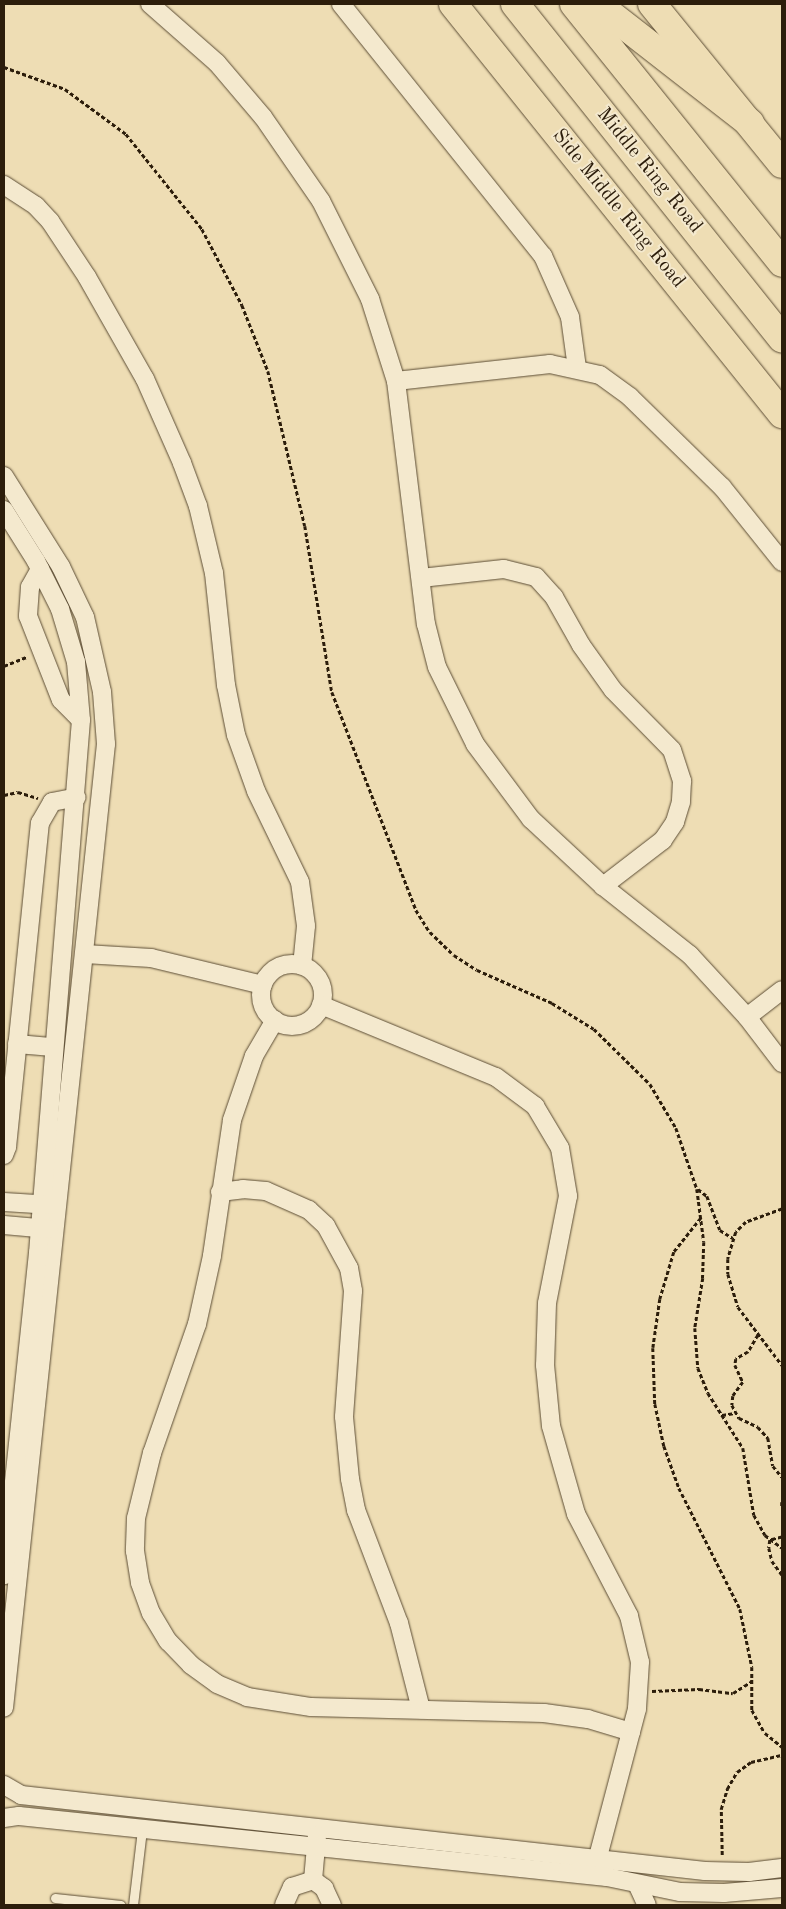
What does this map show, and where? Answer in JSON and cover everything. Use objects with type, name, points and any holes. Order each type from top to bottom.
[{"type":"highway","name":"Side Middle Ring Road","points":[[453,4],[782,414]]},
{"type":"highway","name":"Middle Ring Road","points":[[515,4],[782,338]]},
{"type":"highway","points":[[574,4],[782,263]]},
{"type":"highway","points":[[596,4],[750,123]]},
{"type":"highway","points":[[652,4],[782,164]]},
{"type":"street","points":[[150,4],[197,43],[241,89],[303,173],[354,264],[383,335],[396,381],[426,624],[437,667],[475,744],[531,820],[603,886],[690,955],[747,1017],[782,1063]]},
{"type":"street","points":[[341,4],[543,256],[570,317],[577,368]]},
{"type":"street","points":[[4,185],[36,206],[50,222],[87,277],[145,379],[182,463],[198,506],[214,573],[226,685],[236,736],[256,791],[300,882],[306,919],[302,966]]},
{"type":"street","points":[[396,381],[534,364],[577,368],[600,375],[630,397],[722,487],[782,562]]},
{"type":"street","points":[[4,476],[74,591],[85,617],[99,675],[105,718],[105,770],[67,1115],[50,1205],[8,1505],[4,1574]]},
{"type":"street","points":[[4,510],[40,569],[60,609],[76,662],[82,720],[77,797],[48,1113],[50,1205]]},
{"type":"street","points":[[421,578],[504,568],[536,577],[554,597],[581,645],[613,690],[672,750],[682,780],[681,802],[675,822],[664,840],[603,886]]},
{"type":"street","points":[[40,569],[30,586],[27,606],[61,700],[82,720]]},
{"type":"street","points":[[4,1154],[7,1147],[40,822],[46,808],[59,798],[77,797]]},
{"type":"street","points":[[85,954],[176,962],[263,985]]},
{"type":"street","points":[[302,966],[320,982],[321,1005],[305,1023],[290,1026],[275,1020],[262,1000],[263,985],[279,967],[302,966]]},
{"type":"street","points":[[747,1017],[782,990]]},
{"type":"street","points":[[321,1005],[496,1077],[535,1106],[560,1148],[568,1196],[547,1304],[544,1365],[551,1426],[576,1514],[629,1616],[640,1662],[640,1691],[598,1857]]},
{"type":"street","points":[[275,1020],[254,1056],[242,1088],[225,1153],[212,1256],[197,1324],[152,1453],[136,1518],[134,1551],[140,1583],[151,1614],[168,1641],[191,1665],[217,1684],[247,1697],[311,1707],[566,1715],[631,1732]]},
{"type":"street","points":[[17,1044],[53,1047]]},
{"type":"street","points":[[48,1113],[67,1115]]},
{"type":"street","points":[[220,1192],[243,1189],[266,1191],[296,1202],[326,1226],[349,1268],[353,1291],[344,1417],[350,1479],[359,1517],[399,1623],[421,1709]]},
{"type":"street","points":[[4,1202],[50,1205]]},
{"type":"street","points":[[4,1226],[47,1229]]},
{"type":"street","points":[[4,1708],[47,1229]]},
{"type":"street","points":[[4,1785],[21,1795],[318,1826],[723,1872],[782,1868]]},
{"type":"street","points":[[4,1785],[8,1803],[4,1814]]},
{"type":"street","points":[[4,1818],[19,1816],[608,1878],[637,1884],[676,1899],[782,1888]]},
{"type":"street","points":[[275,1842],[278,1822]]},
{"type":"street","points":[[312,1880],[318,1826]]},
{"type":"street","points":[[284,1905],[292,1887],[312,1880]]},
{"type":"street","points":[[312,1880],[324,1888],[332,1905]]},
{"type":"street","points":[[637,1884],[647,1905]]},
{"type":"lane","points":[[133,1905],[142,1829]]},
{"type":"lane","points":[[54,1898],[121,1905]]},
{"type":"path","points":[[4,67],[65,88],[126,134],[202,229],[242,305],[268,371],[305,526],[332,692],[387,834],[405,889],[416,910],[430,932],[454,955],[477,970],[574,1015],[635,1066],[650,1084],[676,1128],[697,1189],[702,1218],[703,1278],[695,1328],[696,1355],[702,1381],[721,1415],[743,1448],[750,1503],[759,1525],[770,1540],[782,1548]]},
{"type":"path","points":[[4,666],[42,651]]},
{"type":"path","points":[[4,796],[27,792],[46,808]]},
{"type":"path","points":[[697,1189],[707,1196],[723,1234],[733,1238]]},
{"type":"path","points":[[782,1208],[746,1222],[733,1238],[728,1259],[732,1291],[738,1307],[782,1365]]},
{"type":"path","points":[[702,1218],[674,1252],[660,1299],[653,1348],[655,1404],[673,1475],[740,1610],[749,1648],[752,1710],[757,1722],[782,1747]]},
{"type":"path","points":[[735,1413],[732,1401],[744,1378],[735,1362],[748,1352],[758,1335]]},
{"type":"path","points":[[721,1415],[735,1413],[758,1427],[768,1438],[773,1466],[782,1477]]},
{"type":"path","points":[[782,1502],[782,1508]]},
{"type":"path","points":[[770,1540],[782,1537]]},
{"type":"path","points":[[770,1540],[772,1561],[782,1575]]},
{"type":"path","points":[[640,1691],[699,1689],[732,1692],[752,1681]]},
{"type":"path","points":[[723,1872],[721,1809],[727,1789],[737,1772],[751,1762],[782,1755]]}]
